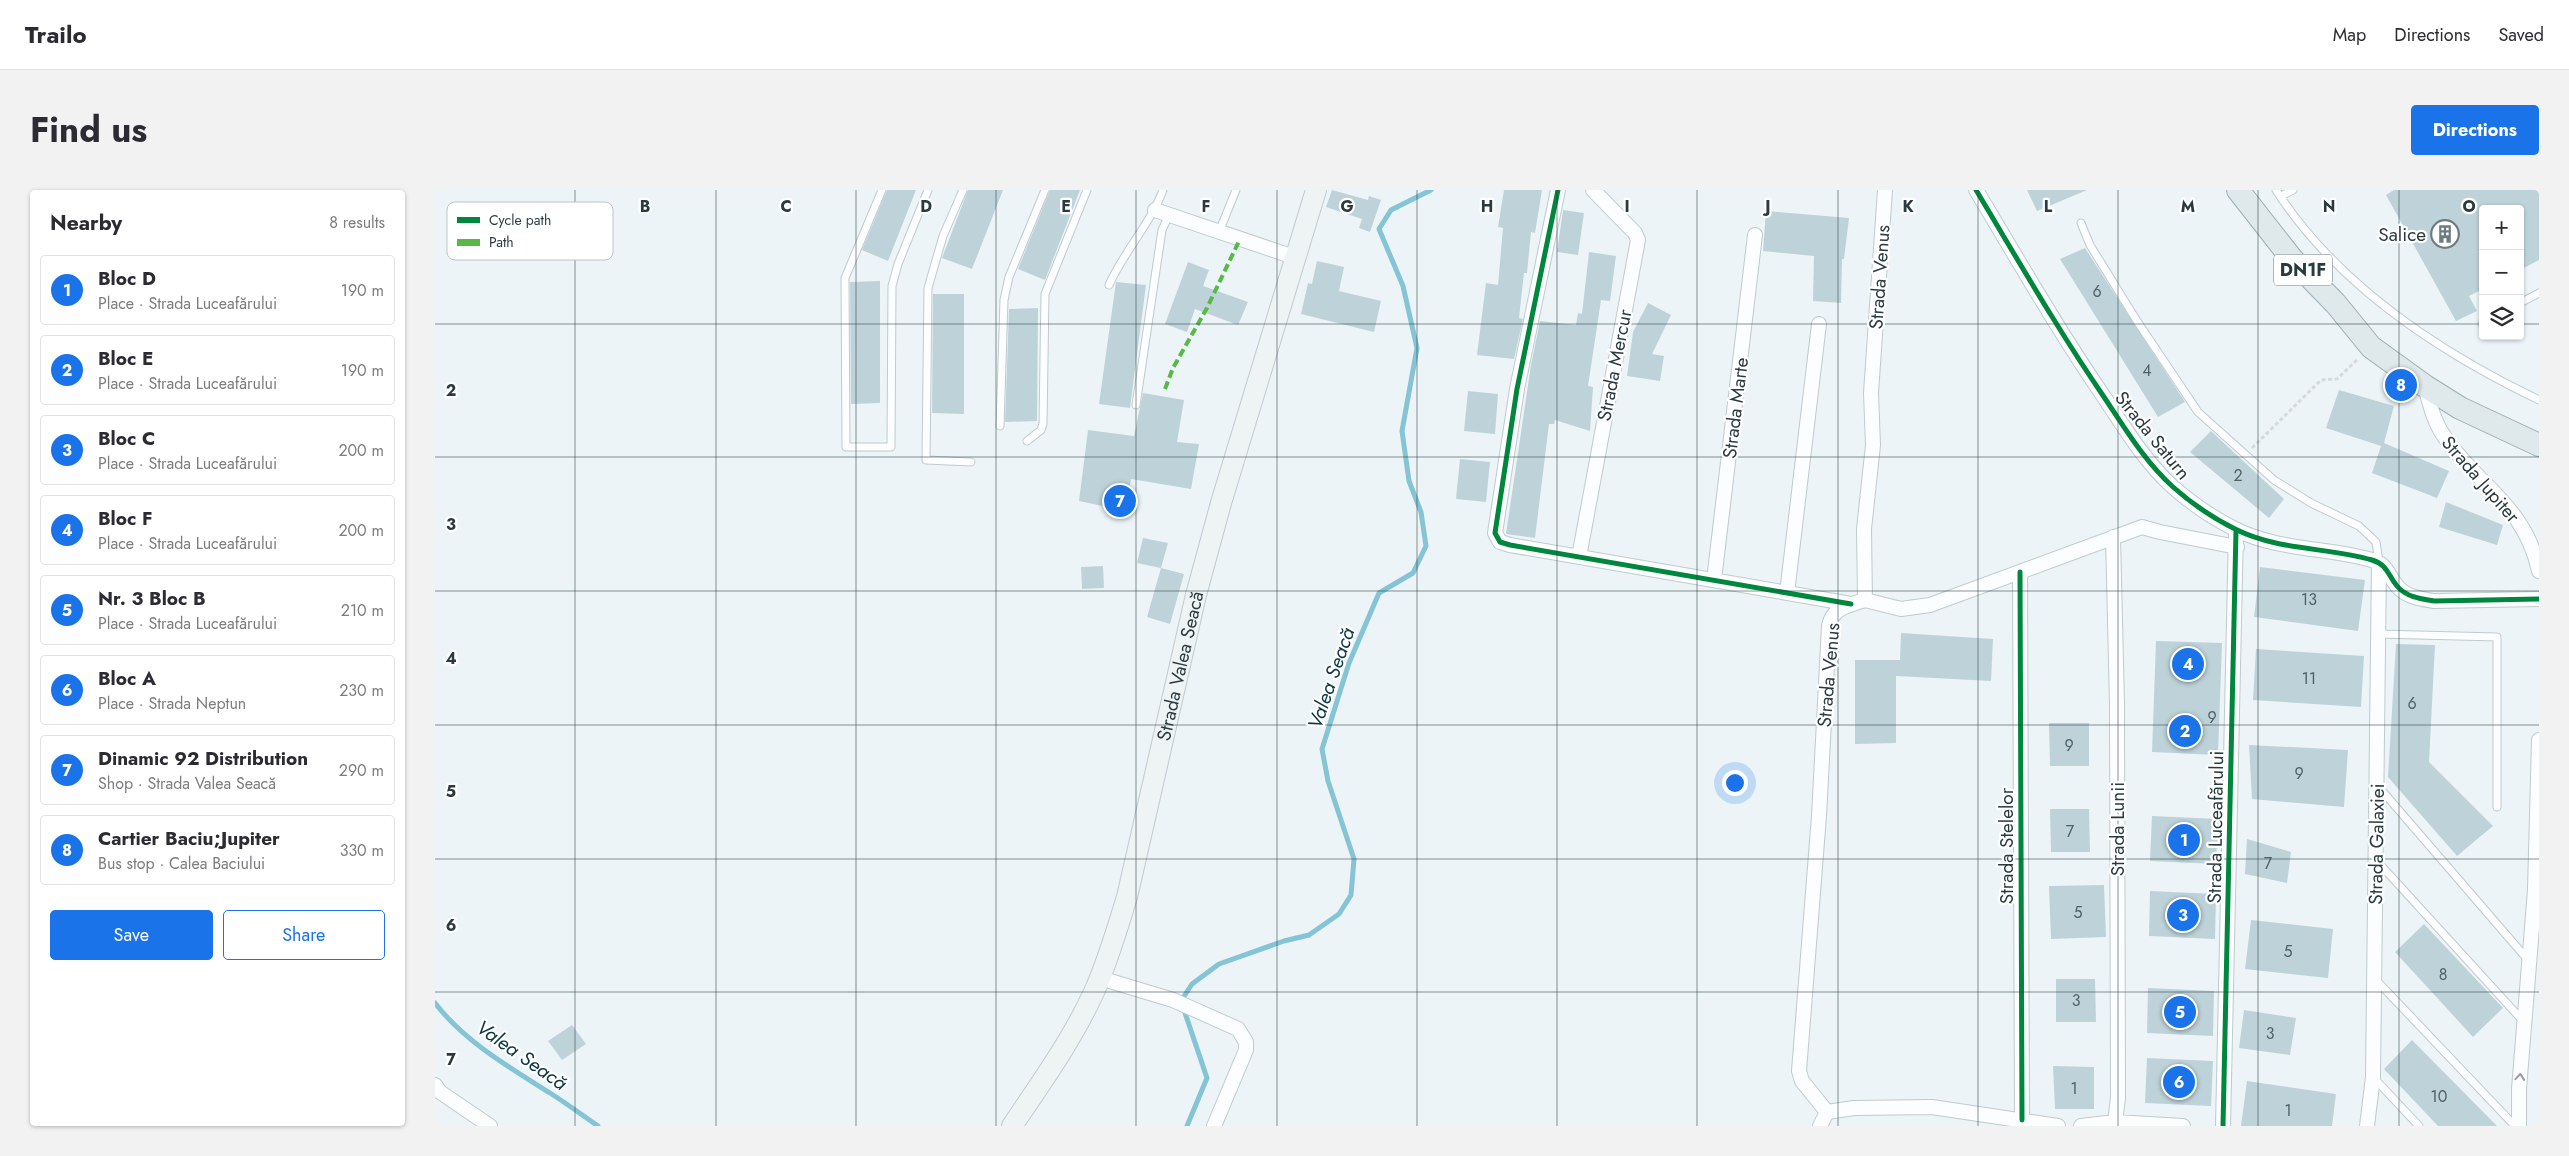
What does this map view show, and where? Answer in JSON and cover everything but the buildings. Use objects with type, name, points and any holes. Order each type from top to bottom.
[{"type":"main road","name":"Strada Valea Seacă","points":[[1011,1126],[1074,1031],[1100,978],[1127,897],[1203,567],[1316,190]]},
{"type":"main road","name":"DN1F","points":[[2238,190],[2292,259],[2336,304],[2371,347],[2425,386],[2460,408],[2539,444]]},
{"type":"street","points":[[1558,190],[1517,390],[1495,532],[1500,542],[1787,593],[1915,609],[1929,606],[2143,527],[2237,547]]},
{"type":"street","name":"Strada Mercur","points":[[1579,557],[1638,240],[1635,233],[1593,190]]},
{"type":"street","name":"Strada Venus","points":[[1827,1112],[1802,1081],[1799,1070],[1819,816],[1829,626],[1832,615],[1858,602],[1873,445],[1871,393],[1885,190]]},
{"type":"street","name":"Strada Saturn","points":[[1977,190],[2078,358],[2133,440],[2172,486],[2216,518],[2236,530],[2258,539],[2285,546],[2355,556],[2379,563]]},
{"type":"street","points":[[1162,212],[1295,257]]},
{"type":"street","name":"Strada Marte","points":[[1715,580],[1755,235]]},
{"type":"street","points":[[1787,593],[1819,324]]},
{"type":"street","name":"Strada Jupiter","points":[[2425,386],[2430,407],[2441,431],[2517,516],[2538,565]]},
{"type":"street","name":"Strada Luceafărului","points":[[2223,1126],[2236,530]]},
{"type":"street","name":"Strada Lunii","points":[[2113,537],[2117,704],[2118,1098],[2115,1122]]},
{"type":"street","points":[[2379,563],[2387,568],[2397,586],[2418,599],[2434,601],[2539,599]]},
{"type":"street","name":"Strada Galaxiei","points":[[2367,1126],[2373,1077],[2379,563]]},
{"type":"street","name":"Strada Stelelor","points":[[2020,572],[2022,1120]]},
{"type":"street","points":[[2519,1126],[2519,1089],[2535,890],[2539,740]]},
{"type":"street","points":[[1100,978],[1173,1000],[1238,1029],[1246,1042],[1246,1050],[1214,1126]]},
{"type":"street","points":[[437,1090],[490,1126]]},
{"type":"street","points":[[1820,1126],[1827,1112],[1854,1108],[1932,1107],[2058,1126]]},
{"type":"street","points":[[2081,1126],[2115,1122],[2183,1126]]},
{"type":"lane","points":[[882,190],[845,278],[846,447],[891,447],[892,286],[898,264],[928,190]]},
{"type":"lane","points":[[963,190],[943,236],[928,288],[925,460],[971,462]]},
{"type":"lane","points":[[1000,426],[1004,300],[1009,277],[1045,190]]},
{"type":"lane","points":[[1027,441],[1041,430],[1043,424],[1045,294],[1087,190]]},
{"type":"lane","points":[[1136,404],[1162,230],[1163,190]]},
{"type":"lane","points":[[1219,232],[1236,190]]},
{"type":"lane","points":[[2293,190],[2279,193],[2302,227],[2357,283],[2421,334],[2539,400]]},
{"type":"lane","points":[[1109,285],[1116,270],[1162,212]]},
{"type":"lane","points":[[2081,223],[2090,245],[2198,412],[2247,453],[2274,480],[2311,503],[2359,526],[2376,542],[2379,563]]},
{"type":"lane","points":[[2524,301],[2539,293]]},
{"type":"lane","points":[[2378,634],[2497,637],[2497,808]]},
{"type":"lane","points":[[2376,784],[2530,962]]},
{"type":"lane","points":[[2375,860],[2525,1023]]},
{"type":"lane","points":[[2374,977],[2515,1126]]},
{"type":"lane","points":[[2373,1077],[2419,1126]]},
{"type":"path","points":[[2247,453],[2321,380],[2337,379],[2371,347]]},
{"type":"waterway","name":"Valea Seacă","points":[[1187,1126],[1207,1078],[1181,1001],[1192,984],[1219,964],[1284,941],[1309,935],[1339,914],[1351,895],[1354,859],[1328,781],[1322,749],[1349,663],[1379,593],[1413,573],[1426,546],[1421,512],[1409,481],[1402,431],[1417,348],[1403,286],[1379,229],[1391,210],[1431,190]]},
{"type":"waterway","name":"Valea Seacă","points":[[435,1003],[460,1030],[488,1053],[598,1126]]},
{"type":"marked path","points":[[1165,389],[1173,368],[1207,308],[1240,239]]},
{"type":"cycle path","points":[[1558,190],[1517,389],[1495,533],[1500,542],[1851,604]]},
{"type":"cycle path","points":[[1976,190],[2054,321],[2127,432],[2153,467],[2180,493],[2210,515],[2235,529],[2269,541],[2372,560],[2384,567],[2401,590],[2419,598],[2434,601],[2539,599]]},
{"type":"cycle path","points":[[2223,1126],[2236,530]]},
{"type":"cycle path","points":[[2020,572],[2022,1120]]},
{"type":"place","name":"Salice","points":[[2445,234]]},
{"type":"place","name":"Cartier Baciu;Jupiter","points":[[2401,385]]},
{"type":"place","name":"Dinamic 92 Distribution","points":[[1120,501]]},
{"type":"place","name":"Bloc F","points":[[2188,664]]},
{"type":"place","name":"Bloc E","points":[[2185,731]]},
{"type":"place","name":"Bloc D","points":[[2184,840]]},
{"type":"place","name":"Bloc C","points":[[2183,915]]},
{"type":"place","name":"Nr. 3 Bloc B","points":[[2180,1012]]},
{"type":"place","name":"Bloc A","points":[[2179,1082]]}]
